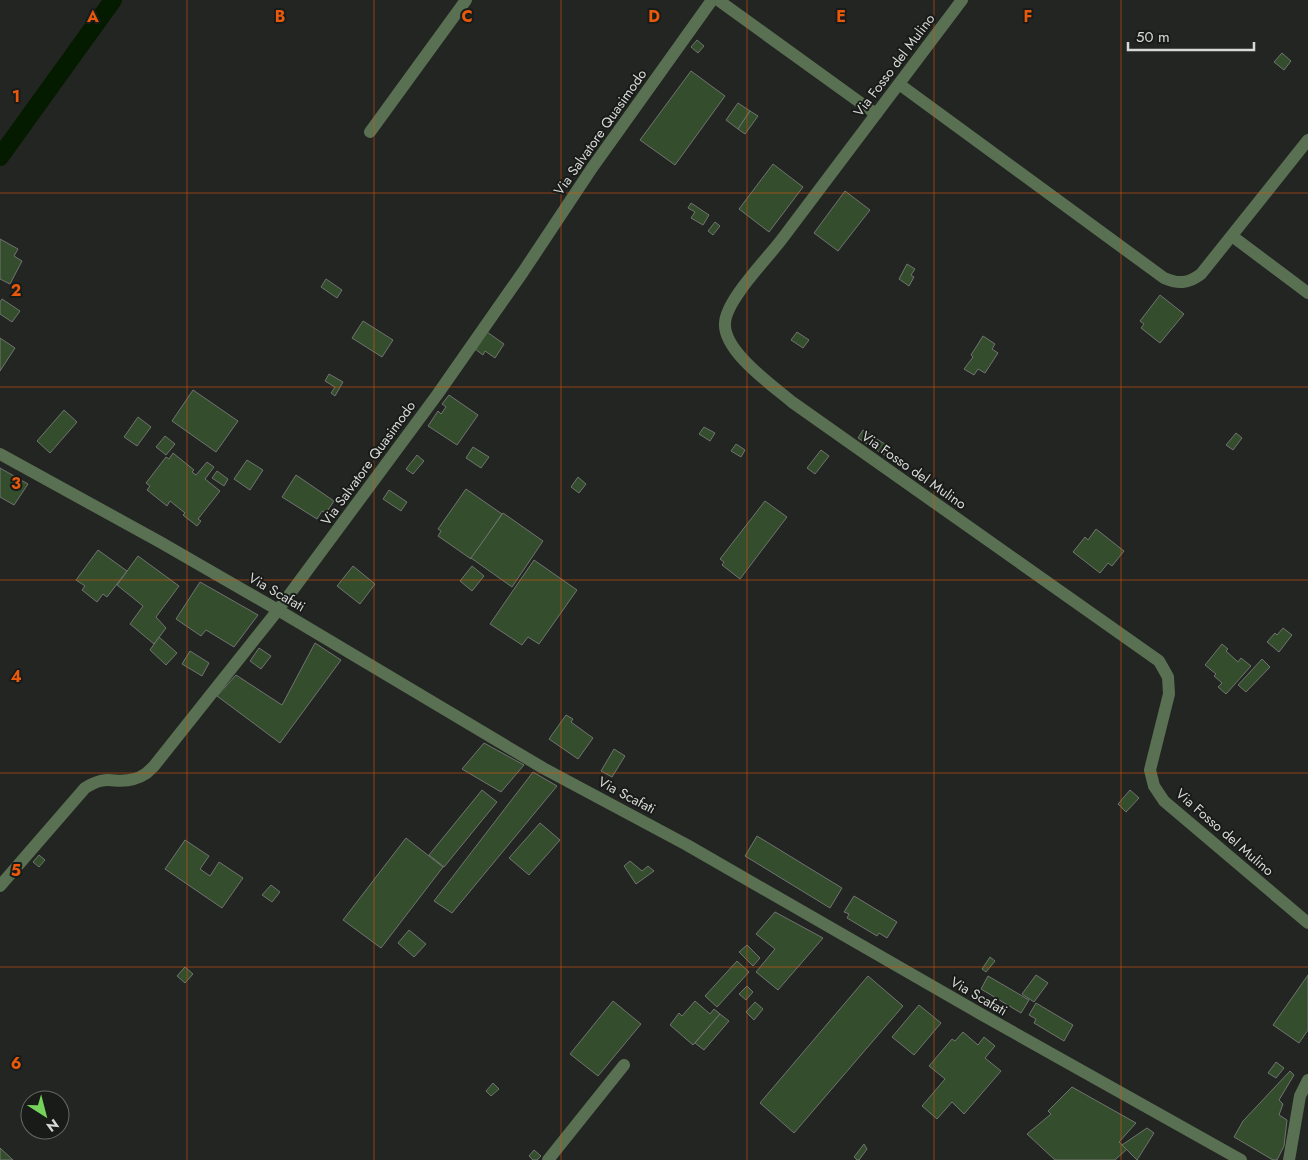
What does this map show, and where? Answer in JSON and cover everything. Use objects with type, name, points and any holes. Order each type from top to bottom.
[{"type":"street","points":[[370,132],[466,0]]},
{"type":"street","name":"Via Salvatore Quasimodo","points":[[0,886],[86,788],[95,782],[106,779],[133,780],[145,775],[154,766],[278,610],[437,395],[523,272],[592,168],[712,0]]},
{"type":"street","points":[[718,0],[876,114]]},
{"type":"street","name":"Via Fosso del Mulino","points":[[962,0],[732,302],[725,323],[727,337],[741,358],[792,402],[1159,661],[1168,677],[1169,694],[1150,770],[1154,786],[1164,801],[1308,923]]},
{"type":"street","points":[[899,84],[1164,278],[1179,282],[1192,280],[1201,274],[1308,140]]},
{"type":"street","points":[[1232,236],[1308,293]]},
{"type":"street","name":"Via Scafati","points":[[0,454],[160,542],[278,610],[543,768],[687,845],[979,1013],[1241,1160]]},
{"type":"street","points":[[548,1160],[624,1065]]},
{"type":"street","points":[[1289,1160],[1300,1096],[1308,1080]]},
{"type":"building","points":[[697,40],[704,46],[698,53],[691,47]]},
{"type":"building","points":[[1282,53],[1291,61],[1284,70],[1274,62]]},
{"type":"building","points":[[691,71],[725,96],[675,165],[640,140]]},
{"type":"building","points":[[738,103],[750,111],[738,129],[726,120]]},
{"type":"building","points":[[750,111],[758,116],[745,134],[738,129]]},
{"type":"building","points":[[773,164],[803,187],[769,232],[739,209]]},
{"type":"building","points":[[845,191],[870,210],[838,251],[814,233]]},
{"type":"building","points":[[691,203],[709,215],[703,225],[691,218],[695,212],[688,208]]},
{"type":"building","points":[[715,222],[720,226],[713,235],[708,231]]},
{"type":"building","points":[[0,239],[18,249],[14,256],[22,261],[10,284],[0,279]]},
{"type":"building","points":[[907,264],[915,269],[911,275],[914,277],[909,286],[899,279]]},
{"type":"building","points":[[326,279],[342,290],[337,298],[321,287]]},
{"type":"building","points":[[1160,295],[1184,314],[1160,343],[1141,328],[1144,324],[1140,321]]},
{"type":"building","points":[[2,299],[20,311],[12,322],[0,314],[0,302]]},
{"type":"building","points":[[363,321],[393,340],[382,357],[352,338]]},
{"type":"building","points":[[487,332],[504,344],[495,358],[485,351],[483,355],[475,349]]},
{"type":"building","points":[[797,332],[809,340],[803,348],[791,340]]},
{"type":"building","points":[[983,336],[995,344],[992,349],[998,353],[985,373],[978,369],[974,375],[964,369],[973,357],[971,355]]},
{"type":"building","points":[[0,338],[15,348],[0,371]]},
{"type":"building","points":[[329,374],[343,382],[335,396],[331,393],[335,387],[325,381]]},
{"type":"building","points":[[193,390],[238,421],[216,452],[172,421]]},
{"type":"building","points":[[449,395],[478,415],[457,445],[428,426],[438,411],[441,414],[446,407],[442,404]]},
{"type":"building","points":[[64,410],[77,422],[50,453],[37,441]]},
{"type":"building","points":[[138,417],[151,427],[137,446],[124,437]]},
{"type":"building","points":[[704,427],[715,433],[710,441],[699,434]]},
{"type":"building","points":[[863,430],[891,448],[886,456],[858,438]]},
{"type":"building","points":[[1236,433],[1242,438],[1233,450],[1226,445]]},
{"type":"building","points":[[165,436],[175,444],[166,455],[156,447]]},
{"type":"building","points":[[736,444],[745,450],[741,457],[731,451]]},
{"type":"building","points":[[473,447],[489,457],[481,468],[466,458]]},
{"type":"building","points":[[821,450],[829,456],[815,474],[807,468]]},
{"type":"building","points":[[173,453],[194,470],[192,472],[196,475],[207,462],[214,467],[205,479],[220,491],[198,519],[201,521],[197,526],[170,501],[167,506],[147,490],[150,486],[146,483],[166,457],[169,459]]},
{"type":"building","points":[[417,455],[424,461],[413,474],[406,469]]},
{"type":"building","points":[[247,460],[263,470],[250,490],[234,479]]},
{"type":"building","points":[[0,468],[28,484],[14,505],[0,497]]},
{"type":"building","points":[[217,471],[228,479],[224,486],[212,478]]},
{"type":"building","points":[[296,475],[334,501],[326,513],[322,511],[317,519],[282,497]]},
{"type":"building","points":[[578,477],[586,484],[579,493],[571,487]]},
{"type":"building","points":[[466,489],[502,514],[471,559],[438,536],[441,531],[438,529]]},
{"type":"building","points":[[389,490],[407,502],[401,511],[383,499]]},
{"type":"building","points":[[765,501],[787,517],[740,579],[722,565],[724,562],[720,559]]},
{"type":"building","points":[[503,513],[543,541],[512,587],[471,558]]},
{"type":"building","points":[[1096,529],[1124,551],[1112,566],[1108,563],[1100,573],[1073,552],[1085,537],[1088,540]]},
{"type":"building","points":[[98,550],[127,571],[107,597],[103,594],[97,602],[82,590],[85,586],[76,580]]},
{"type":"building","points":[[138,556],[179,586],[156,617],[166,628],[154,644],[130,624],[143,606],[117,585]]},
{"type":"building","points":[[534,560],[577,590],[539,644],[528,637],[522,645],[490,624]]},
{"type":"building","points":[[353,566],[375,584],[360,604],[337,586]]},
{"type":"building","points":[[472,566],[484,576],[472,591],[460,581]]},
{"type":"building","points":[[200,582],[258,615],[234,647],[206,630],[201,636],[176,619]]},
{"type":"building","points":[[1283,628],[1292,635],[1279,652],[1267,642],[1275,633],[1277,635]]},
{"type":"building","points":[[159,637],[177,653],[166,665],[150,650]]},
{"type":"building","points":[[315,643],[341,660],[280,743],[217,696],[236,675],[282,705]]},
{"type":"building","points":[[1222,644],[1228,649],[1226,651],[1238,662],[1241,658],[1251,666],[1226,694],[1218,687],[1222,683],[1214,676],[1216,674],[1205,665]]},
{"type":"building","points":[[259,648],[271,656],[261,669],[250,661]]},
{"type":"building","points":[[190,651],[209,663],[202,676],[182,664]]},
{"type":"building","points":[[1262,659],[1270,667],[1246,692],[1238,685]]},
{"type":"building","points":[[566,715],[573,719],[571,722],[593,738],[578,759],[549,739]]},
{"type":"building","points":[[484,743],[524,765],[501,792],[462,769]]},
{"type":"building","points":[[614,749],[625,756],[612,777],[601,771]]},
{"type":"building","points":[[533,772],[557,786],[452,913],[434,901]]},
{"type":"building","points":[[482,790],[497,802],[444,867],[429,855]]},
{"type":"building","points":[[1130,790],[1139,798],[1126,812],[1118,804]]},
{"type":"building","points":[[540,823],[560,840],[529,875],[509,858]]},
{"type":"building","points":[[757,836],[842,888],[830,908],[745,856]]},
{"type":"building","points":[[406,838],[443,867],[381,948],[343,920]]},
{"type":"building","points":[[185,840],[209,856],[200,869],[210,876],[219,862],[243,878],[222,908],[165,869]]},
{"type":"building","points":[[39,855],[45,860],[39,867],[33,862]]},
{"type":"building","points":[[630,861],[642,871],[648,866],[654,871],[636,884],[624,866]]},
{"type":"building","points":[[271,885],[280,892],[272,902],[262,895]]},
{"type":"building","points":[[854,896],[897,922],[887,938],[879,933],[877,936],[847,918],[849,914],[844,912]]},
{"type":"building","points":[[775,912],[823,938],[778,990],[756,972],[775,949],[756,934]]},
{"type":"building","points":[[409,930],[426,944],[414,957],[398,943]]},
{"type":"building","points":[[747,945],[760,958],[753,966],[739,952]]},
{"type":"building","points":[[990,957],[995,961],[986,972],[982,969]]},
{"type":"building","points":[[737,961],[749,972],[717,1007],[705,996]]},
{"type":"building","points":[[185,967],[193,974],[185,983],[177,976]]},
{"type":"building","points":[[1036,975],[1048,983],[1034,1002],[1022,994]]},
{"type":"building","points":[[1308,975],[1308,1030],[1299,1043],[1273,1025]]},
{"type":"building","points":[[868,976],[903,1006],[794,1133],[760,1103]]},
{"type":"building","points":[[988,976],[1029,1000],[1021,1013],[981,989]]},
{"type":"building","points":[[747,986],[753,992],[746,1000],[739,994]]},
{"type":"building","points":[[613,1001],[641,1024],[598,1076],[570,1054]]},
{"type":"building","points":[[695,1001],[710,1014],[714,1009],[720,1014],[693,1045],[670,1025],[679,1013],[682,1016]]},
{"type":"building","points":[[755,1002],[763,1009],[754,1020],[746,1012]]},
{"type":"building","points":[[1036,1003],[1073,1025],[1064,1041],[1034,1023],[1036,1019],[1029,1015]]},
{"type":"building","points":[[919,1005],[941,1023],[914,1055],[892,1037]]},
{"type":"building","points":[[720,1014],[729,1021],[704,1050],[695,1043]]},
{"type":"building","points":[[963,1032],[978,1045],[984,1037],[995,1046],[985,1058],[1001,1071],[964,1114],[952,1102],[937,1119],[922,1106],[945,1079],[929,1066],[952,1039],[955,1041]]},
{"type":"building","points":[[1276,1062],[1284,1068],[1276,1078],[1268,1073]]},
{"type":"building","points":[[1290,1071],[1294,1075],[1279,1100],[1283,1104],[1279,1115],[1287,1120],[1284,1146],[1277,1160],[1273,1160],[1234,1137],[1243,1121]]},
{"type":"building","points":[[493,1083],[499,1089],[491,1096],[486,1091]]},
{"type":"building","points":[[1072,1087],[1136,1123],[1119,1142],[1127,1149],[1115,1160],[1055,1160],[1027,1134],[1051,1114],[1048,1111]]},
{"type":"building","points":[[1147,1128],[1154,1133],[1137,1160],[1122,1145]]},
{"type":"building","points":[[864,1144],[867,1149],[857,1160],[854,1157]]},
{"type":"building","points":[[0,1148],[13,1160],[0,1160]]},
{"type":"building","points":[[534,1150],[541,1156],[537,1160],[533,1160],[529,1156]]},
{"type":"waterway","points":[[0,157],[113,0]]}]
